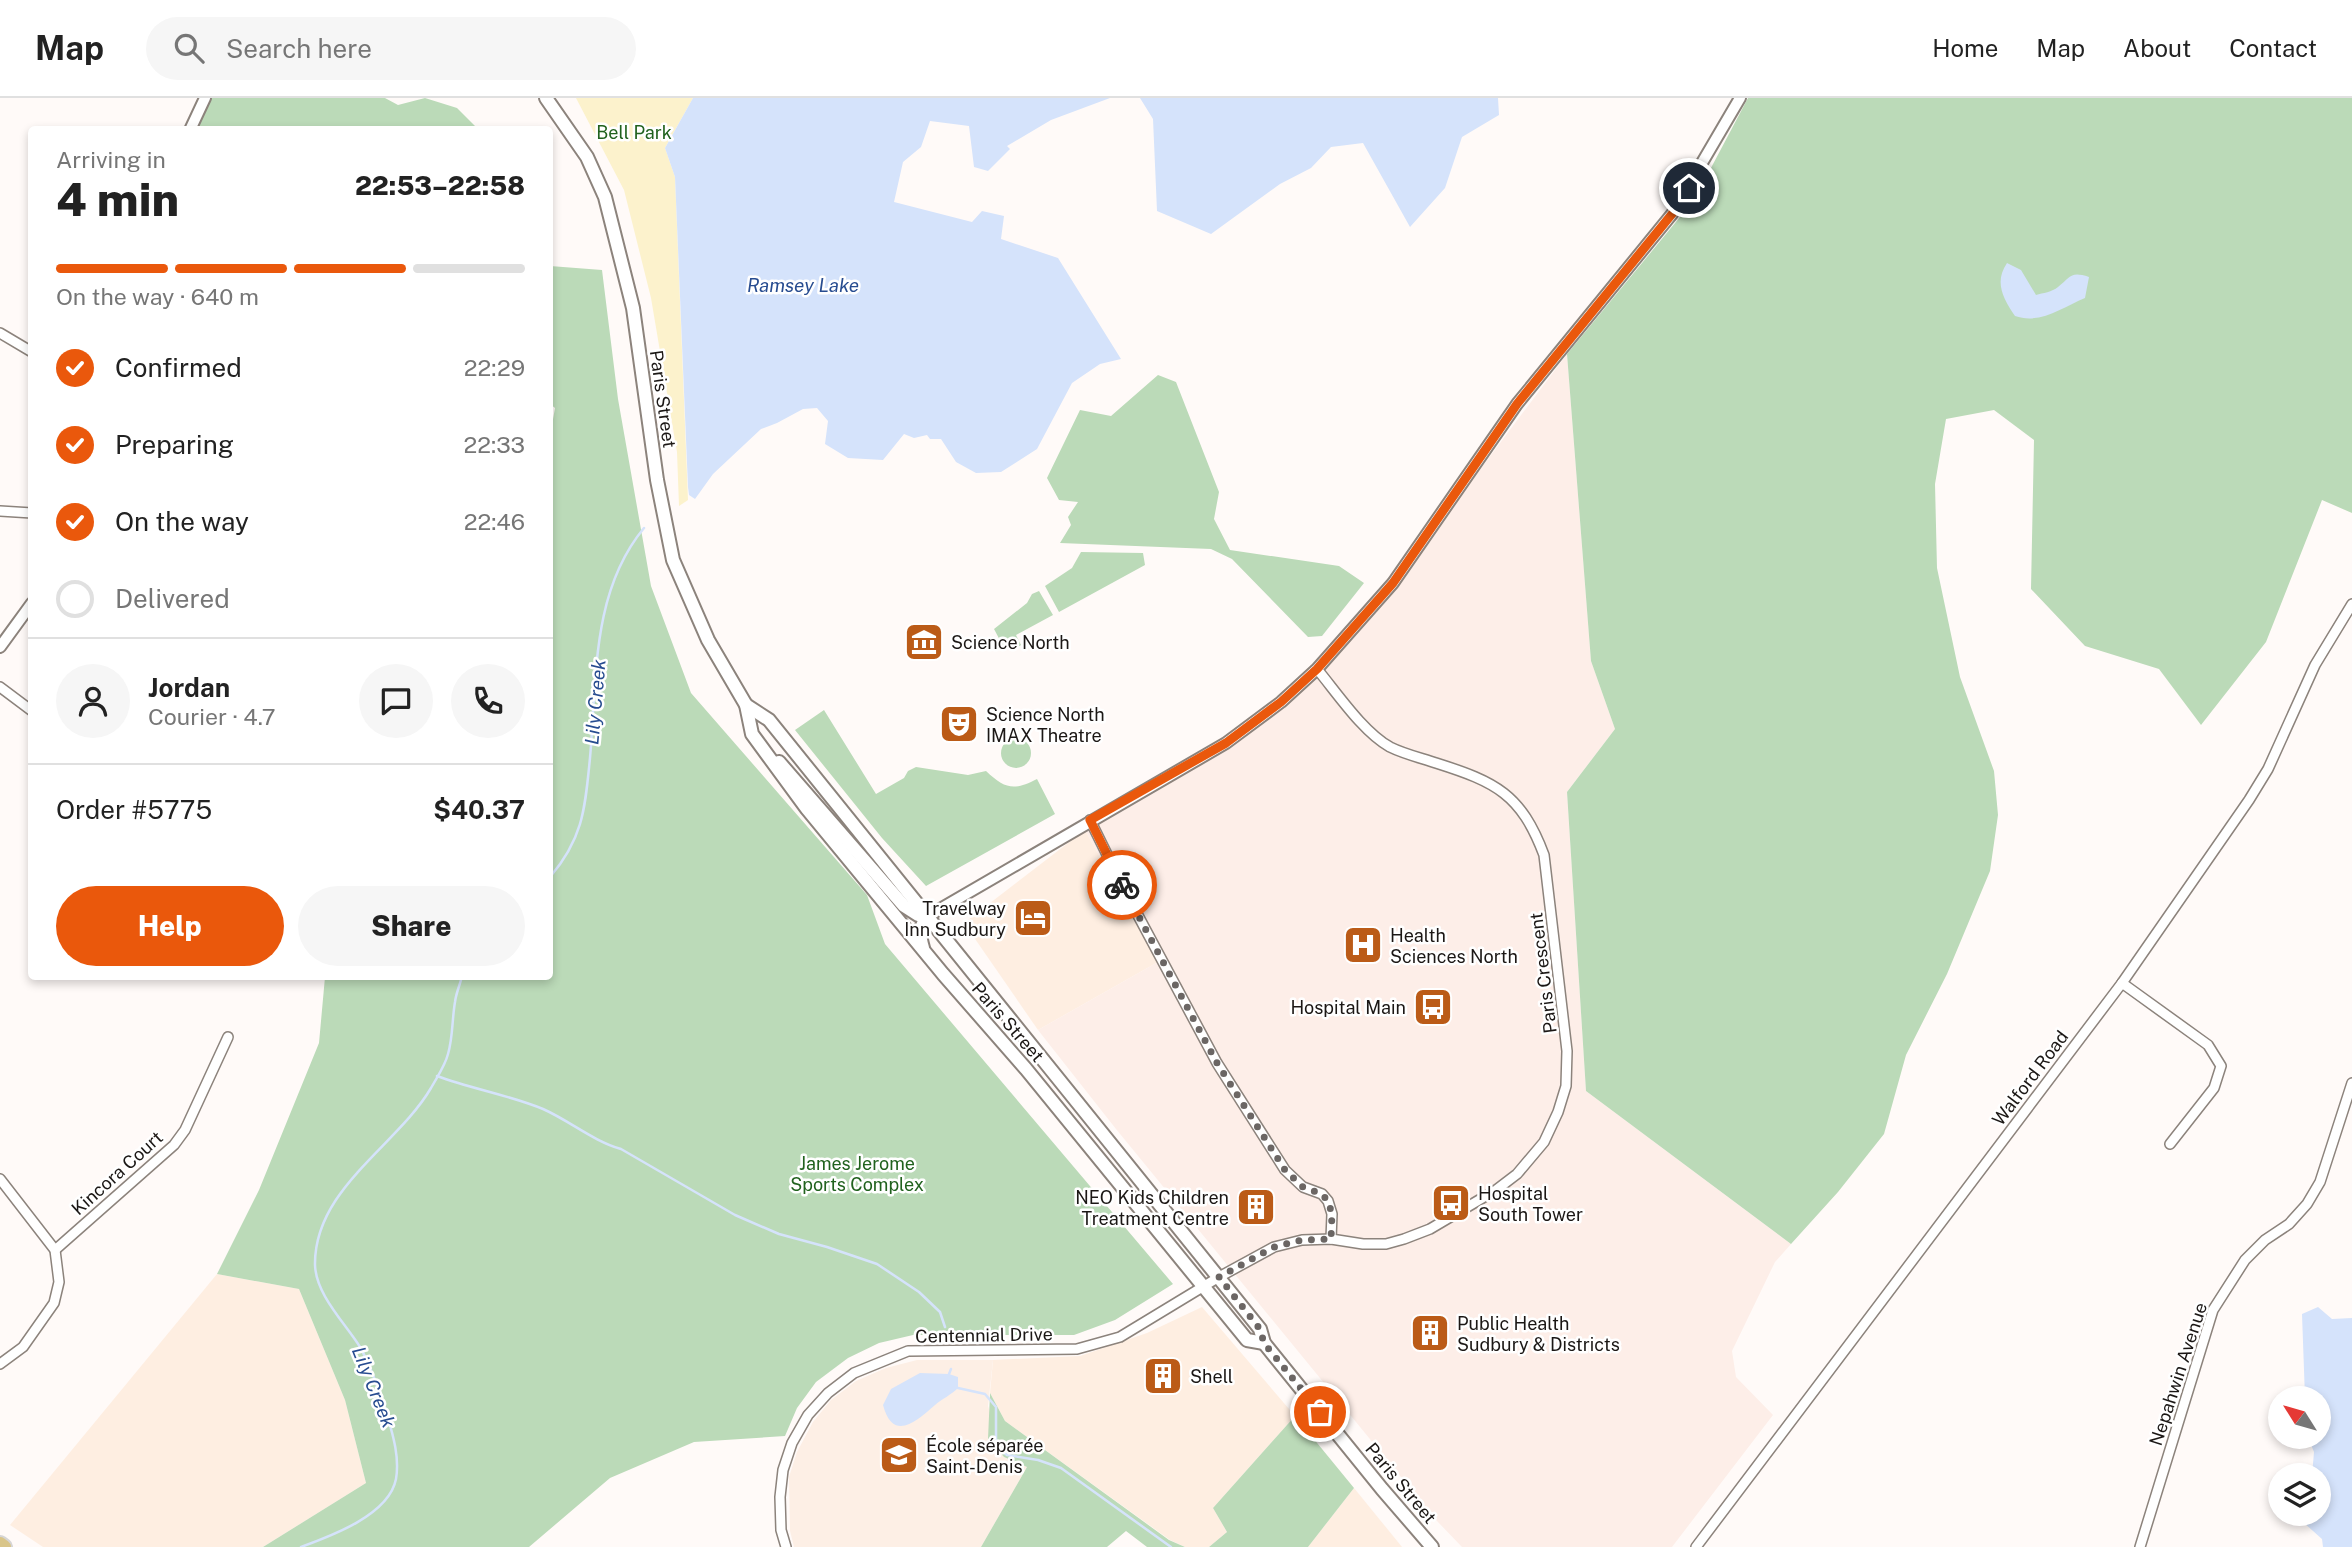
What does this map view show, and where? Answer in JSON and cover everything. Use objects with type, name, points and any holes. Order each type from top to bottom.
[{"type":"main road","name":"Paris Street","points":[[546,98],[587,157],[605,197],[633,308],[657,480],[673,560],[708,640],[746,705],[752,734],[787,784],[1026,1069],[1247,1340],[1264,1343]]},
{"type":"main road","name":"Paris Street","points":[[746,705],[769,720],[1219,1277],[1260,1329],[1264,1343],[1432,1547]]},
{"type":"main road","points":[[752,734],[800,784],[904,906],[918,915],[928,916]]},
{"type":"main road","points":[[924,950],[920,935],[921,924],[928,916]]},
{"type":"street","points":[[192,126],[205,98]]},
{"type":"street","points":[[928,916],[1226,743],[1281,702],[1317,669],[1393,583],[1517,404],[1672,214],[1740,98]]},
{"type":"street","points":[[0,333],[28,350]]},
{"type":"street","points":[[0,511],[28,513]]},
{"type":"street","name":"Walford Road","points":[[1696,1547],[2122,983],[2249,800],[2268,768],[2315,665],[2348,618],[2352,604]]},
{"type":"street","points":[[0,647],[28,608]]},
{"type":"street","name":"Paris Crescent","points":[[1219,1277],[1274,1247],[1302,1240],[1331,1239],[1385,1244],[1430,1229],[1496,1190],[1517,1174],[1544,1142],[1566,1086],[1567,1051],[1544,855],[1528,820],[1513,799],[1495,787],[1447,766],[1389,746],[1365,726],[1317,669]]},
{"type":"street","points":[[0,687],[28,708]]},
{"type":"street","points":[[1090,820],[1224,1075],[1285,1170],[1303,1187],[1322,1194],[1328,1201],[1332,1214],[1331,1239]]},
{"type":"street","points":[[2122,983],[2208,1045],[2221,1066],[2214,1088],[2170,1144]]},
{"type":"street","name":"Kincora Court","points":[[55,1250],[174,1145],[185,1130],[228,1037]]},
{"type":"street","name":"Nepahwin Avenue","points":[[2140,1547],[2213,1310],[2245,1260],[2265,1240],[2289,1224],[2307,1204],[2320,1182],[2352,1083]]},
{"type":"street","points":[[0,1179],[55,1250],[59,1282],[54,1303],[23,1347],[0,1364]]},
{"type":"street","name":"Centennial Drive","points":[[786,1547],[781,1530],[780,1497],[783,1469],[792,1443],[808,1415],[828,1393],[854,1373],[908,1351],[1077,1349],[1120,1337],[1219,1277]]},
{"type":"shaded area","name":"Health Sciences North","points":[[1567,354],[1591,661],[1615,729],[1567,792],[1586,1091],[1791,1244],[1775,1262],[1732,1351],[1736,1377],[1773,1415],[1672,1547],[1462,1547],[1437,1521],[1038,1030],[1158,962],[1085,830],[1281,702],[1394,584]]},
{"type":"shaded area","points":[[1085,830],[1158,962],[1038,1030],[964,923]]},
{"type":"shaded area","points":[[217,1274],[299,1289],[345,1400],[366,1483],[263,1547],[43,1547],[10,1525]]},
{"type":"shaded area","points":[[1202,1307],[1295,1416],[1213,1508],[1227,1532],[1209,1547],[1185,1547],[1170,1540],[1005,1421],[990,1393],[993,1360],[1080,1356],[1147,1333]]},
{"type":"shaded area","name":"École séparée Saint-Denis","points":[[917,1360],[993,1360],[988,1406],[1004,1457],[1027,1467],[981,1547],[794,1547],[790,1531],[789,1477],[797,1452],[813,1422],[831,1400],[856,1381],[886,1368]]},
{"type":"shaded area","points":[[1354,1488],[1402,1547],[1308,1547]]},
{"type":"green space","points":[[210,98],[385,98],[398,105],[425,98],[457,108],[475,126],[193,126]]},
{"type":"green space","points":[[1748,98],[2352,98],[2352,513],[2322,500],[2266,642],[2201,725],[2159,669],[2085,646],[2031,589],[2034,440],[1994,410],[1946,419],[1935,484],[1937,568],[1960,677],[1994,771],[1998,815],[1990,871],[1947,974],[1906,1055],[1884,1134],[1838,1192],[1791,1244],[1586,1091],[1567,792],[1615,729],[1591,661],[1567,354],[1694,200]]},
{"type":"green space","name":"James Jerome Sports Complex","points":[[553,266],[602,270],[618,399],[651,586],[691,693],[867,895],[885,944],[1173,1284],[1115,1320],[1074,1335],[913,1335],[879,1343],[848,1358],[816,1382],[797,1408],[785,1436],[694,1442],[610,1478],[529,1547],[263,1547],[366,1483],[345,1400],[299,1289],[217,1274],[259,1190],[319,1043],[325,980],[553,980]]},
{"type":"green space","points":[[1158,375],[1176,382],[1219,492],[1214,519],[1230,550],[1339,566],[1364,583],[1322,636],[1308,637],[1232,559],[1211,549],[1060,543],[1071,525],[1068,517],[1078,502],[1059,500],[1047,478],[1080,410],[1111,416]]},
{"type":"green space","points":[[1081,552],[1143,553],[1145,565],[1059,612],[1045,586],[1072,568]]},
{"type":"green space","points":[[1039,591],[1053,615],[1016,635],[1021,645],[1015,649],[1003,646],[994,629],[1027,603],[1032,594]]},
{"type":"green space","points":[[824,710],[876,794],[904,778],[908,771],[916,767],[968,775],[986,771],[999,782],[1010,786],[1037,779],[1055,814],[926,886],[882,838],[795,730]]},
{"type":"green space","points":[[1016,738],[1027,742],[1031,753],[1027,764],[1016,768],[1005,764],[1001,753],[1005,742]]},
{"type":"green space","points":[[990,1393],[1005,1421],[1169,1540],[1185,1547],[1147,1547],[1126,1531],[1107,1547],[981,1547],[1027,1467],[1004,1457],[988,1439]]},
{"type":"green space","points":[[1295,1416],[1354,1488],[1308,1547],[1209,1547],[1227,1532],[1213,1508]]},
{"type":"sand","name":"Bell Park","points":[[576,98],[693,98],[665,148],[675,177],[688,500],[679,506],[677,452],[651,298],[624,190]]},
{"type":"water","name":"Ramsey Lake","points":[[693,98],[1110,98],[1051,120],[1007,146],[1010,149],[988,171],[974,167],[969,126],[930,121],[921,147],[903,162],[894,202],[972,222],[982,211],[1004,216],[1001,239],[1058,258],[1121,359],[1100,364],[1072,383],[1037,449],[1001,472],[976,473],[956,462],[941,439],[930,439],[927,435],[914,438],[904,434],[883,460],[848,458],[825,444],[828,421],[817,408],[803,409],[761,429],[713,474],[695,499],[689,495],[688,487],[675,177],[665,148]]},
{"type":"water","points":[[1140,98],[1498,98],[1499,115],[1462,137],[1445,188],[1410,227],[1363,143],[1331,147],[1311,168],[1280,184],[1211,234],[1157,211],[1153,119]]},
{"type":"water","points":[[2007,263],[2021,270],[2036,295],[2053,290],[2074,275],[2089,277],[2085,298],[2042,317],[2015,316],[2002,290],[2001,277]]},
{"type":"water","points":[[2318,1307],[2332,1319],[2352,1318],[2352,1547],[2323,1547],[2322,1539],[2307,1526],[2331,1526],[2331,1463],[2313,1463],[2313,1449],[2331,1449],[2331,1386],[2305,1386],[2302,1314]]},
{"type":"water","points":[[920,1373],[958,1377],[958,1388],[921,1417],[899,1426],[887,1417],[883,1405],[891,1389]]},
{"type":"waterway","name":"Lily Creek","points":[[553,873],[570,848],[584,807],[596,667],[605,608],[627,553],[644,528]]},
{"type":"waterway","name":"Lily Creek","points":[[301,1547],[328,1537],[371,1513],[391,1492],[396,1479],[395,1444],[368,1362],[320,1287],[315,1265],[318,1238],[328,1213],[342,1191],[416,1109],[441,1071],[450,1048],[461,980]]},
{"type":"waterway","points":[[437,1076],[543,1109],[621,1149],[735,1215],[779,1234],[877,1264],[919,1292],[940,1312],[945,1327]]},
{"type":"waterway","points":[[949,1374],[951,1369]]},
{"type":"waterway","points":[[958,1388],[985,1394],[996,1407],[996,1447],[1007,1455],[1038,1460],[1061,1468],[1171,1547]]},
{"type":"way so far","points":[[1122,885],[1217,1063],[1285,1170],[1303,1187],[1322,1194],[1328,1201],[1332,1214],[1331,1239],[1302,1240],[1274,1247],[1219,1277],[1260,1329],[1264,1343],[1320,1412]]},
{"type":"place","name":"Science North","points":[[924,642]]},
{"type":"place","name":"Science North IMAX Theatre","points":[[959,724]]},
{"type":"place","name":"Travelway Inn Sudbury","points":[[1033,918]]},
{"type":"place","name":"Health Sciences North","points":[[1363,945]]},
{"type":"place","name":"Hospital Main","points":[[1433,1007]]},
{"type":"place","name":"Hospital South Tower","points":[[1451,1203]]},
{"type":"place","name":"NEO Kids Children Treatment Centre","points":[[1256,1207]]},
{"type":"place","name":"Public Health Sudbury & Districts","points":[[1430,1333]]},
{"type":"place","name":"Shell","points":[[1163,1376]]},
{"type":"place","name":"École séparée Saint-Denis","points":[[899,1455]]},
{"type":"route","points":[[1122,885],[1090,820],[1226,743],[1281,702],[1317,669],[1393,583],[1517,404],[1672,214],[1689,188]]}]
